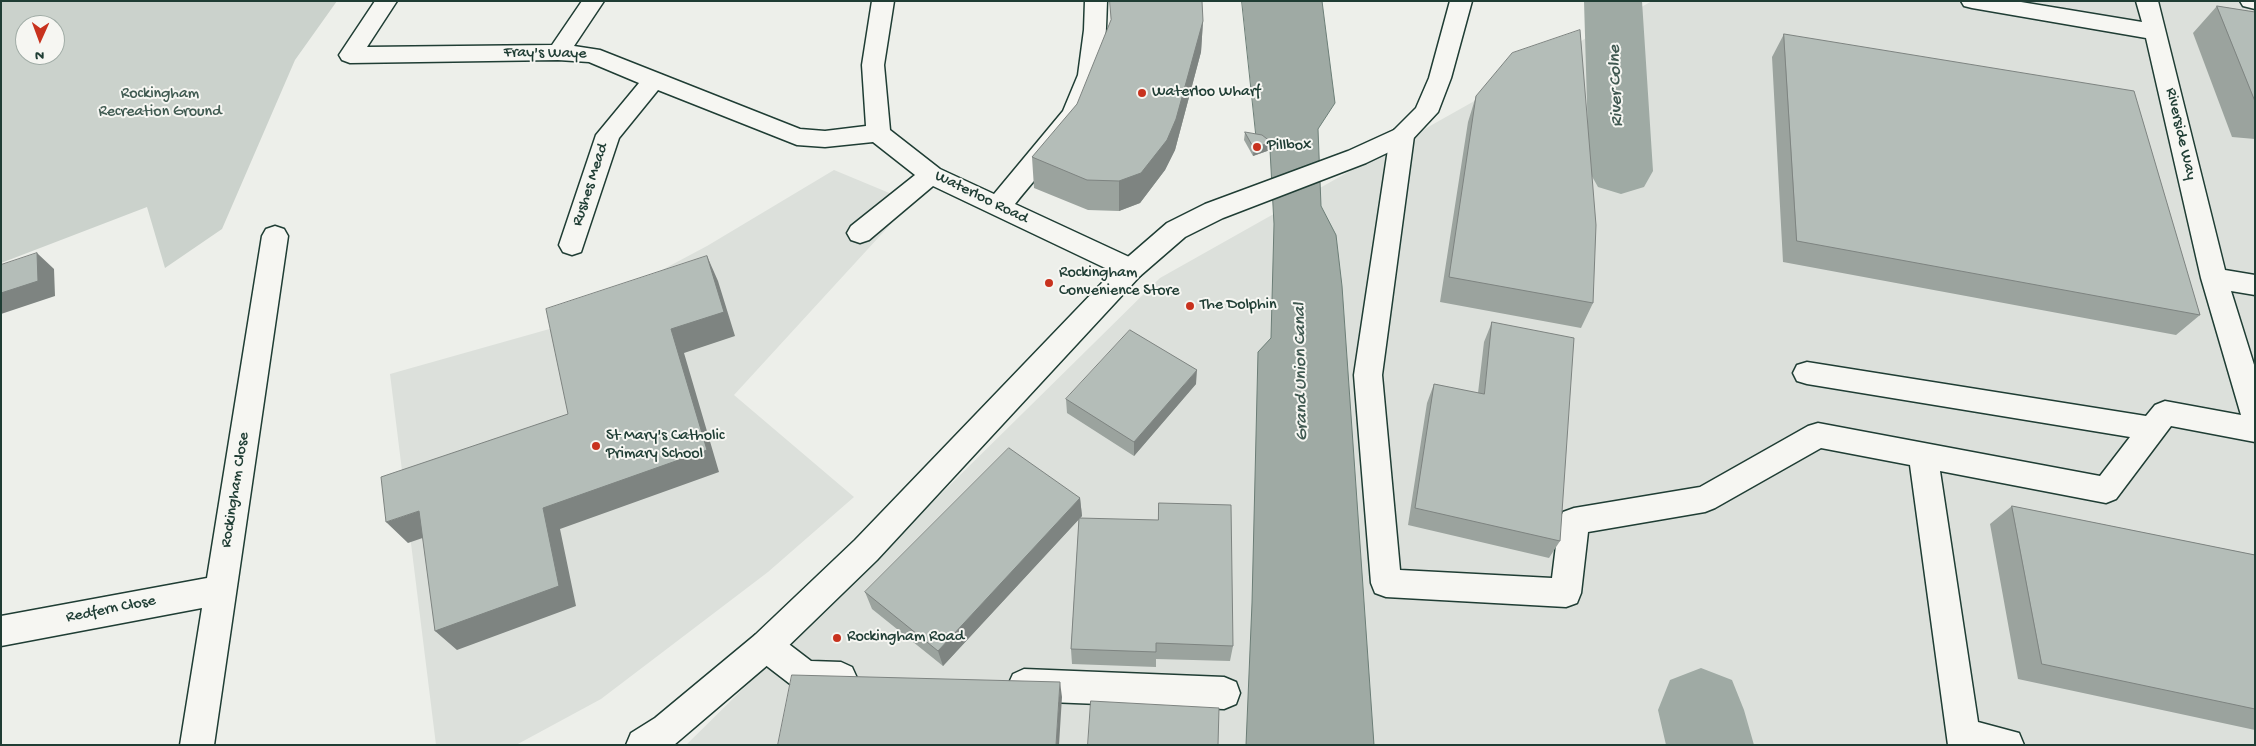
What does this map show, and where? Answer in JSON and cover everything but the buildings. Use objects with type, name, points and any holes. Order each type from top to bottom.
[{"type":"street","name":"Fray's Waye","points":[[386,1],[350,55],[558,52],[592,55],[797,137],[825,139],[878,133]]},
{"type":"street","points":[[558,52],[593,1]]},
{"type":"street","points":[[878,133],[872,65],[883,1]]},
{"type":"street","points":[[998,207],[1073,114],[1089,72],[1095,30],[1096,1]]},
{"type":"street","points":[[643,745],[667,730],[766,646],[866,550],[1131,269],[1176,230],[1214,211],[1357,157],[1402,136],[1426,112],[1440,78],[1461,1]]},
{"type":"street","points":[[1972,1],[2156,32]]},
{"type":"street","name":"Riverside Way","points":[[2146,1],[2156,32],[2214,278],[2255,415]]},
{"type":"street","name":"Rushes Mead","points":[[572,245],[608,135],[653,80]]},
{"type":"street","name":"Waterloo Road","points":[[878,133],[931,175],[1131,269]]},
{"type":"street","points":[[1402,136],[1368,375],[1386,583],[1566,593],[1574,521],[1705,499],[1818,435],[2106,490],[2165,413],[2255,430]]},
{"type":"street","points":[[860,233],[931,175]]},
{"type":"street","name":"Rockingham Close","points":[[197,745],[275,236]]},
{"type":"street","points":[[2214,278],[2255,285]]},
{"type":"street","points":[[1807,373],[2153,429]]},
{"type":"street","points":[[1923,455],[1964,740],[2007,745]]},
{"type":"street","name":"Redfern Close","points":[[1,631],[221,590]]},
{"type":"street","points":[[766,646],[805,676],[873,679]]},
{"type":"street","points":[[1000,684],[1224,692]]},
{"type":"shaded area","points":[[1652,1],[2255,1],[2255,745],[686,745],[1160,278]]},
{"type":"shaded area","name":"St Mary's Catholic Primary School","points":[[834,170],[911,202],[734,395],[854,497],[768,572],[601,699],[516,745],[436,745],[390,374],[553,328],[707,246]]},
{"type":"green space","name":"Rockingham Recreation Ground","points":[[1,1],[337,1],[295,60],[222,229],[165,268],[147,207],[1,263]]},
{"type":"water","name":"Grand Union Canal","points":[[1242,1],[1322,1],[1335,103],[1318,129],[1321,206],[1336,235],[1342,286],[1374,745],[1246,745],[1252,603],[1258,352],[1271,338],[1274,224],[1270,150],[1256,135]]},
{"type":"waterway","name":"River Colne","points":[[1613,1],[1621,171]]},
{"type":"waterway","name":"River Colne","points":[[1701,710],[1710,745]]},
{"type":"place","name":"Waterloo Wharf","points":[[1142,93]]},
{"type":"place","name":"Pillbox","points":[[1257,147]]},
{"type":"place","name":"Rockingham Convenience Store","points":[[1049,283]]},
{"type":"place","name":"The Dolphin","points":[[1190,306]]},
{"type":"place","name":"St Mary's Catholic Primary School","points":[[596,446]]},
{"type":"place","name":"Rockingham Road","points":[[837,638]]}]
